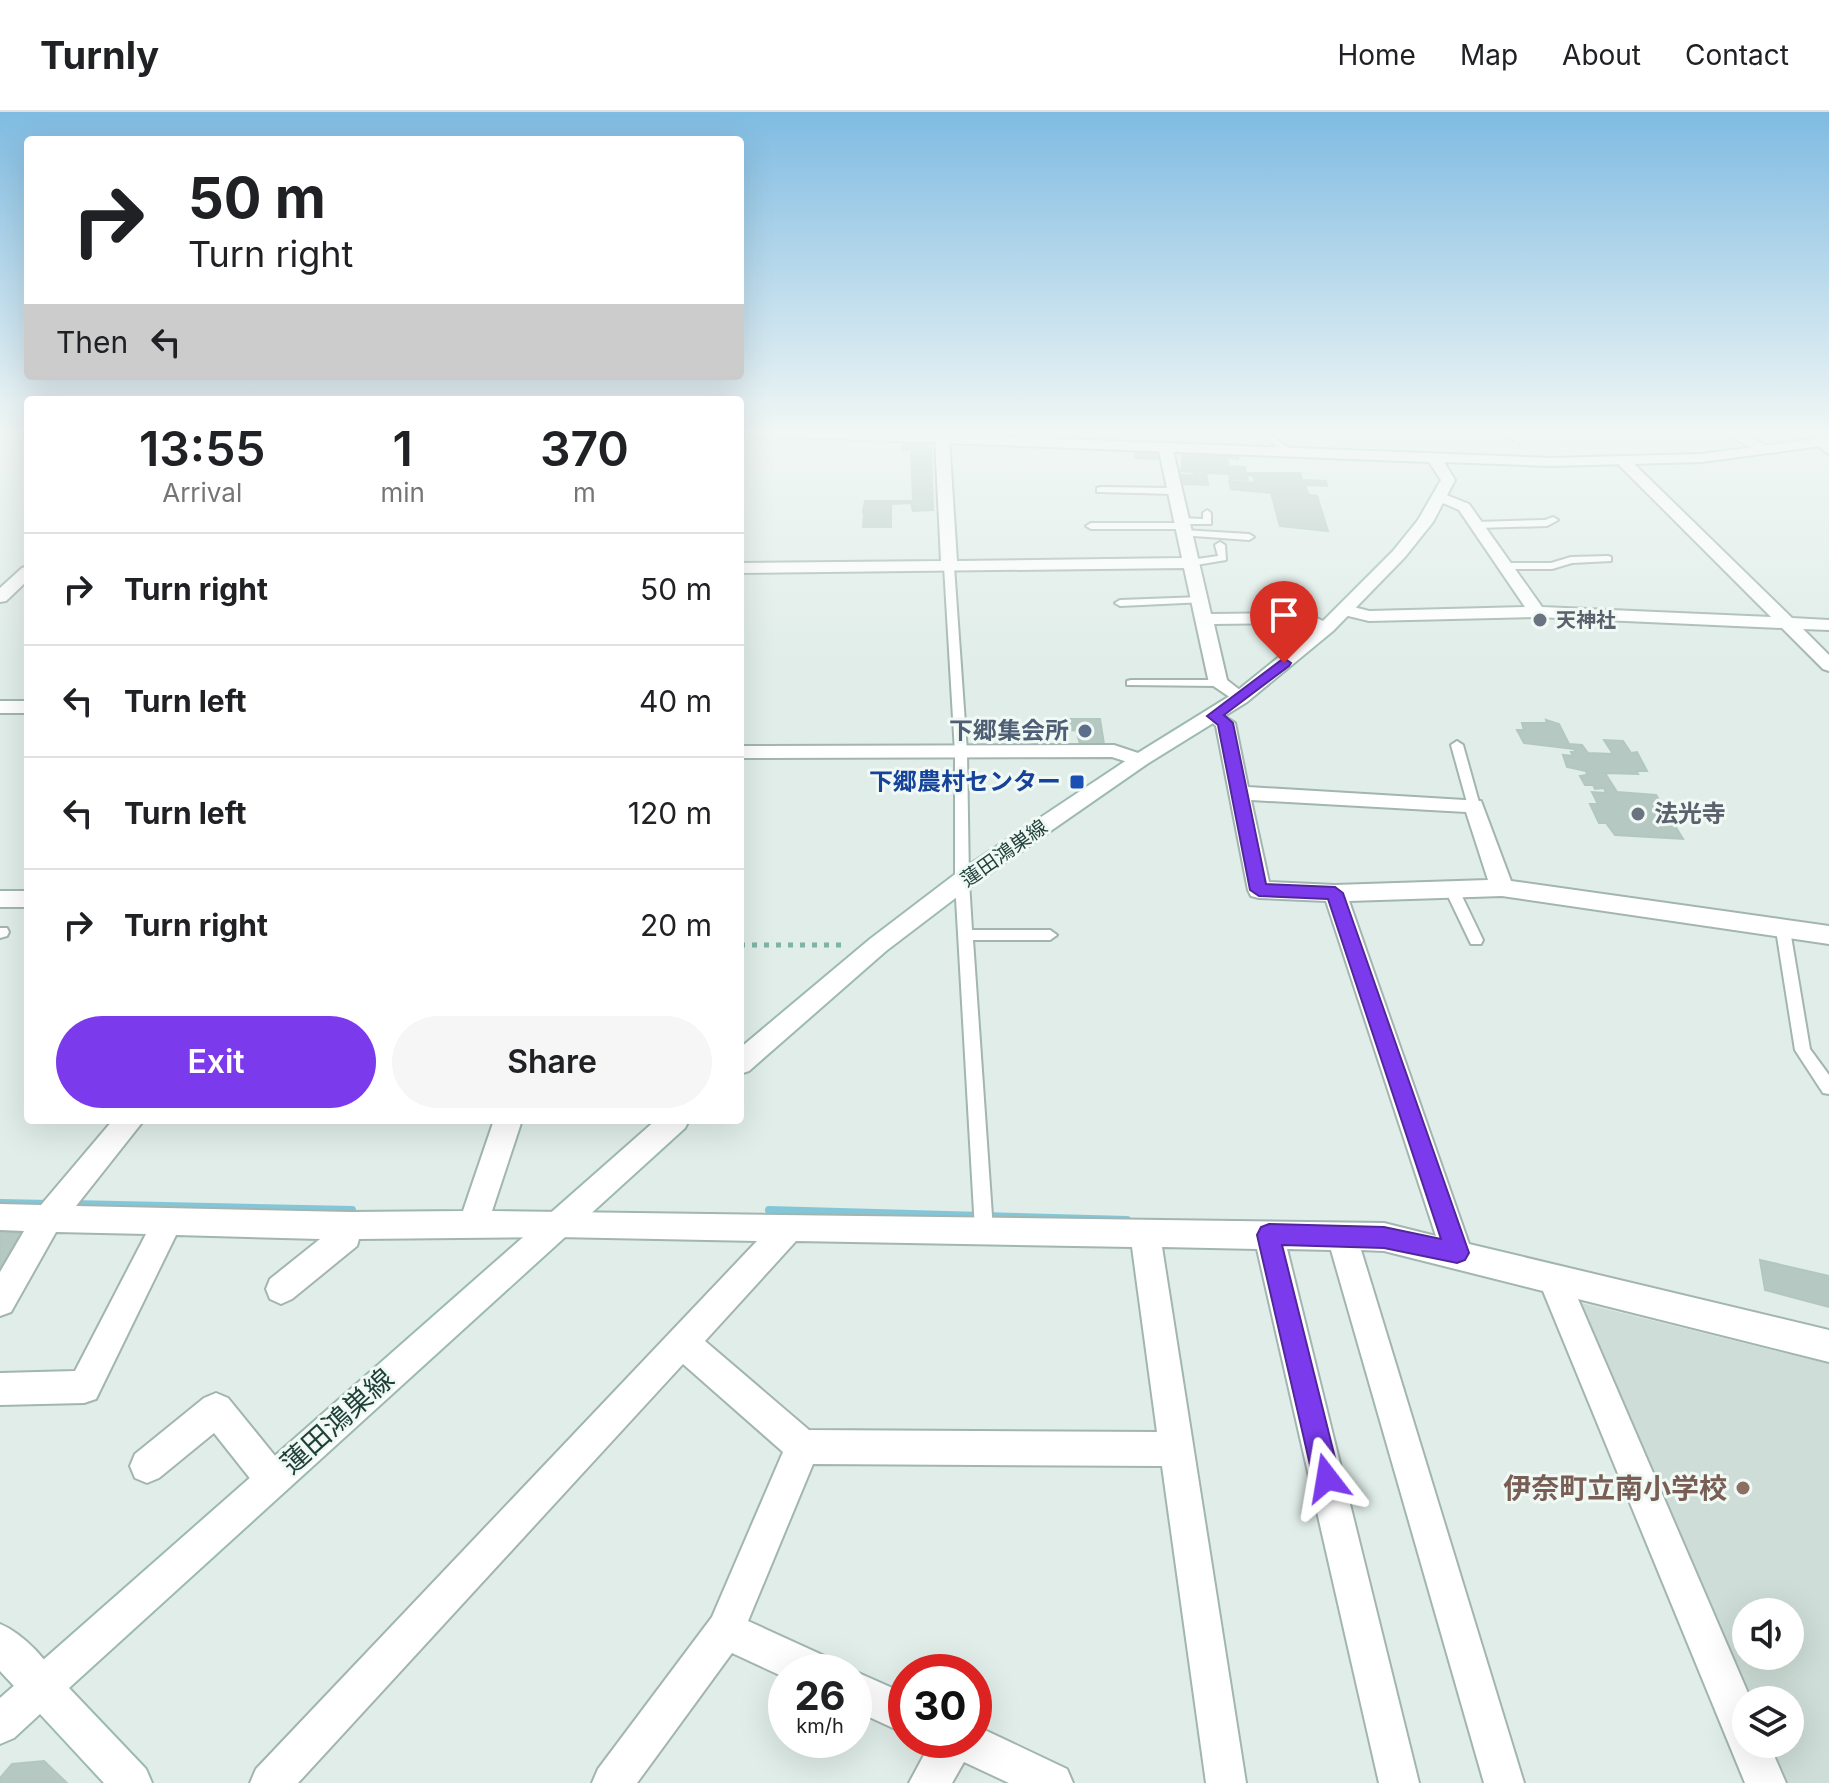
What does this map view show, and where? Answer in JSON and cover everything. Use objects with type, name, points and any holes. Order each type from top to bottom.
[{"type":"street","points":[[946,509],[949,566]]},
{"type":"street","points":[[1178,509],[1218,683],[1240,698]]},
{"type":"street","name":"蓮田鴻巣線","points":[[744,1060],[878,945],[962,881],[1140,760],[1240,698],[1346,610],[1399,554],[1432,509]]},
{"type":"street","points":[[1465,509],[1537,612]]},
{"type":"street","points":[[1672,509],[1829,665]]},
{"type":"street","points":[[744,568],[1190,563]]},
{"type":"street","points":[[0,597],[18,580]]},
{"type":"street","points":[[1346,610],[1369,616],[1537,612],[1829,625]]},
{"type":"street","points":[[1205,619],[1306,618],[1327,627]]},
{"type":"street","points":[[0,707],[24,707]]},
{"type":"street","points":[[1214,716],[1225,723],[1259,890],[1335,893],[1502,888],[1829,935]]},
{"type":"street","points":[[744,752],[1114,751],[1140,760]]},
{"type":"street","points":[[1239,793],[1474,806],[1502,888]]},
{"type":"street","points":[[1335,893],[1457,1253]]},
{"type":"street","points":[[0,899],[24,899]]},
{"type":"street","points":[[0,1301],[48,1218],[127,1124]]},
{"type":"street","points":[[472,1227],[507,1124]]},
{"type":"street","name":"蓮田鴻巣線","points":[[0,1724],[670,1124]]},
{"type":"street","points":[[0,1217],[350,1226],[556,1224],[1384,1237],[1829,1346]]},
{"type":"street","points":[[0,1389],[84,1387],[167,1223]]},
{"type":"street","points":[[281,1289],[346,1236],[350,1226]]},
{"type":"street","points":[[270,1783],[789,1228]]},
{"type":"street","points":[[1145,1233],[1226,1783]]},
{"type":"street","points":[[1269,1235],[1399,1783]]},
{"type":"street","points":[[1342,1236],[1504,1783]]},
{"type":"street","points":[[1554,1279],[1732,1703]]},
{"type":"street","points":[[682,1342],[803,1447],[1179,1449]]},
{"type":"street","points":[[147,1466],[216,1410],[272,1479]]},
{"type":"street","points":[[612,1783],[725,1630],[803,1447]]},
{"type":"street","points":[[725,1630],[776,1654]]},
{"type":"street","points":[[0,1643],[132,1783]]},
{"type":"street","points":[[992,1754],[1053,1783]]},
{"type":"street","points":[[929,1783],[944,1758]]},
{"type":"street","points":[[1755,1758],[1766,1783]]},
{"type":"lane","points":[[1182,527],[1208,522],[1207,513]]},
{"type":"lane","points":[[1477,525],[1547,523],[1553,520]]},
{"type":"lane","points":[[1091,526],[1182,527],[1249,537]]},
{"type":"lane","points":[[1190,563],[1223,558],[1220,545]]},
{"type":"lane","points":[[1505,566],[1552,566],[1571,560],[1608,559]]},
{"type":"lane","points":[[949,566],[961,752],[962,881],[984,1230]]},
{"type":"lane","points":[[1120,603],[1201,600]]},
{"type":"lane","points":[[1131,683],[1218,683]]},
{"type":"lane","points":[[1457,745],[1474,806]]},
{"type":"lane","points":[[1452,890],[1476,940]]},
{"type":"lane","points":[[1783,930],[1803,1050],[1829,1088]]},
{"type":"lane","points":[[967,935],[1050,935]]},
{"type":"path","points":[[744,945],[878,945]]},
{"type":"shaded area","name":"伊奈町立南小学校","points":[[1577,1302],[1829,1364],[1829,1783],[1786,1783],[1775,1758],[1804,1758],[1804,1686],[1744,1686],[1737,1670],[1804,1670],[1804,1598],[1732,1598],[1732,1659]]},
{"type":"building","points":[[864,509],[891,509],[891,527],[863,527],[864,514],[887,514],[863,512]]},
{"type":"building","points":[[1275,509],[1321,509],[1328,531],[1280,526]]},
{"type":"building","points":[[1059,719],[1100,719],[1104,744],[1080,744],[1076,730],[1062,731]]},
{"type":"building","points":[[1546,720],[1559,724],[1569,744],[1582,745],[1588,753],[1613,754],[1604,740],[1623,741],[1631,753],[1637,752],[1647,771],[1636,771],[1638,774],[1605,773],[1617,792],[1656,795],[1683,839],[1615,835],[1606,823],[1599,823],[1590,804],[1598,804],[1592,792],[1606,793],[1604,788],[1585,785],[1580,776],[1587,775],[1586,771],[1567,767],[1563,755],[1573,756],[1571,752],[1576,752],[1574,749],[1524,743],[1517,730],[1524,730],[1522,723],[1547,723]]},
{"type":"building","points":[[0,1233],[24,1233],[0,1272]]},
{"type":"building","points":[[1760,1260],[1829,1276],[1829,1307],[1765,1290]]},
{"type":"building","points":[[44,1761],[67,1783],[0,1783],[0,1778],[12,1764]]},
{"type":"waterway","points":[[0,1203],[50,1204]]},
{"type":"waterway","points":[[71,1204],[352,1210]]},
{"type":"waterway","points":[[769,1210],[1127,1220]]},
{"type":"place","name":"天神社","points":[[1540,620]]},
{"type":"place","name":"下郷集会所","points":[[1085,731]]},
{"type":"place","name":"下郷農村センター","points":[[1077,782]]},
{"type":"place","name":"法光寺","points":[[1638,814]]},
{"type":"place","name":"伊奈町立南小学校","points":[[1743,1488]]},
{"type":"route","points":[[1284,663],[1214,716],[1225,723],[1259,890],[1335,893],[1457,1253],[1384,1237],[1269,1235],[1327,1478]]}]
